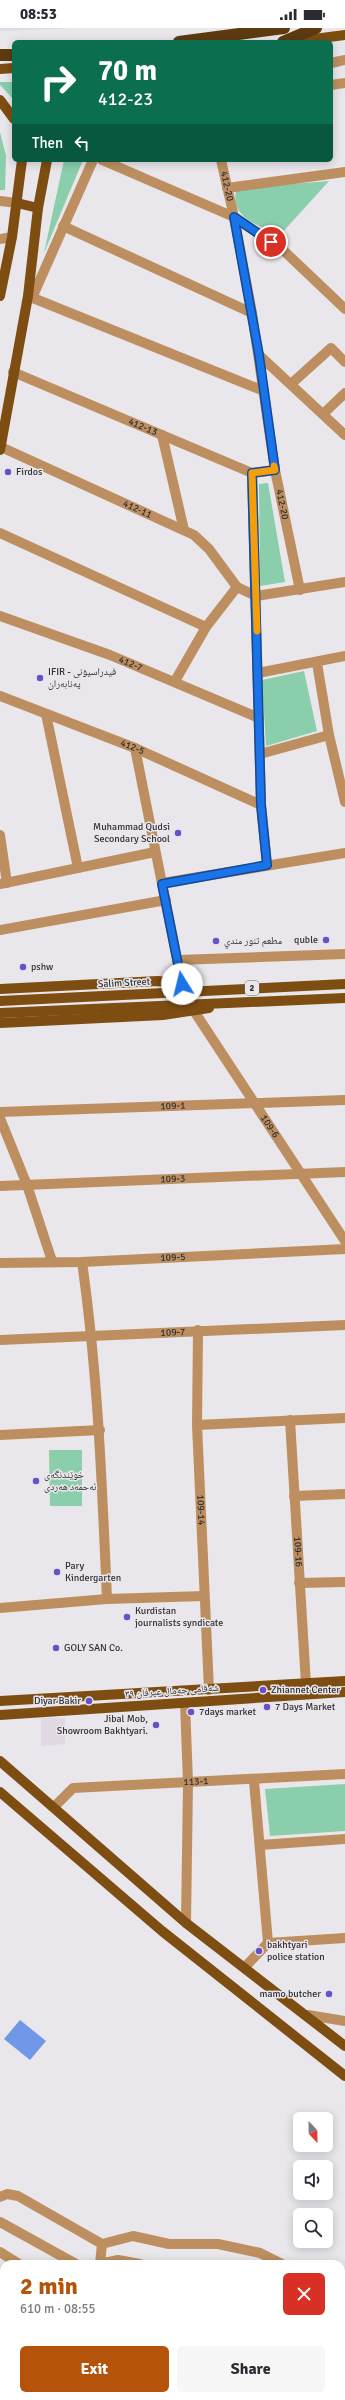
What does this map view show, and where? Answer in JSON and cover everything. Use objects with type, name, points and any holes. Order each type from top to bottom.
[{"type":"highway","points":[[194,40],[284,28]]},
{"type":"highway","points":[[288,40],[316,28]]},
{"type":"highway","points":[[0,55],[12,55]]},
{"type":"main road","points":[[306,40],[345,35]]},
{"type":"main road","points":[[0,69],[12,68]]},
{"type":"main road","points":[[0,100],[12,116]]},
{"type":"main road","points":[[0,296],[12,237],[22,162]]},
{"type":"main road","points":[[0,448],[13,372],[30,297],[38,208],[47,162]]},
{"type":"main road","points":[[17,204],[38,208]]},
{"type":"main road","points":[[0,989],[158,981],[182,984],[196,992]]},
{"type":"main road","name":"Salim Street","points":[[0,1001],[345,984]]},
{"type":"main road","name":"2","points":[[0,1013],[345,998]]},
{"type":"main road","points":[[0,1022],[194,1012],[243,1002]]},
{"type":"main road","name":"شەقامی جەمال عیرفان ٣٩","points":[[0,1701],[345,1681]]},
{"type":"main road","name":"شەقامی جەمال عیرفان ٣٩","points":[[0,1715],[345,1692]]},
{"type":"main road","points":[[0,1761],[186,1922],[308,2015],[345,2046]]},
{"type":"main road","points":[[0,1792],[162,1931],[345,2076]]},
{"type":"street","points":[[333,63],[345,60]]},
{"type":"street","points":[[333,85],[345,83]]},
{"type":"street","points":[[92,162],[30,297],[264,391]]},
{"type":"street","points":[[107,162],[234,217],[283,250],[345,309]]},
{"type":"street","name":"412-20","points":[[221,162],[234,217],[252,313],[275,470],[300,590]]},
{"type":"street","points":[[227,188],[345,172]]},
{"type":"street","points":[[0,201],[17,204]]},
{"type":"street","points":[[63,226],[252,313]]},
{"type":"street","points":[[0,239],[12,237]]},
{"type":"street","points":[[291,384],[331,348],[345,362]]},
{"type":"street","points":[[259,355],[345,435]]},
{"type":"street","name":"412-13","points":[[13,372],[252,473]]},
{"type":"street","points":[[323,414],[345,393]]},
{"type":"street","points":[[162,435],[184,530]]},
{"type":"street","name":"412-11","points":[[0,448],[184,530],[202,541],[237,587],[256,596]]},
{"type":"street","points":[[267,865],[261,805],[252,473],[275,470]]},
{"type":"street","points":[[0,533],[206,627]]},
{"type":"street","points":[[256,596],[345,582]]},
{"type":"street","points":[[175,681],[206,627],[237,587]]},
{"type":"street","name":"412-7","points":[[0,616],[110,655],[175,681],[259,718]]},
{"type":"street","points":[[258,672],[317,663],[345,656]]},
{"type":"street","points":[[317,663],[329,735],[345,802]]},
{"type":"street","name":"412-5","points":[[0,696],[135,748],[261,805]]},
{"type":"street","points":[[46,714],[78,868]]},
{"type":"street","points":[[260,754],[329,735]]},
{"type":"street","points":[[135,748],[182,984]]},
{"type":"street","points":[[0,835],[3,883],[155,852]]},
{"type":"street","points":[[162,884],[345,853]]},
{"type":"street","points":[[0,930],[166,900]]},
{"type":"street","points":[[178,960],[345,954]]},
{"type":"street","name":"109-6","points":[[194,1012],[251,1102],[345,1241]]},
{"type":"street","name":"109-1","points":[[0,1112],[251,1102],[345,1100]]},
{"type":"street","points":[[0,1118],[27,1185],[52,1261]]},
{"type":"street","name":"109-3","points":[[0,1186],[345,1172]]},
{"type":"street","name":"109-5","points":[[0,1263],[52,1261],[82,1262],[345,1249]]},
{"type":"street","points":[[82,1262],[92,1336],[100,1430],[107,1599]]},
{"type":"street","name":"109-7","points":[[0,1340],[198,1330],[345,1325]]},
{"type":"street","name":"109-14","points":[[198,1330],[197,1425],[209,1690]]},
{"type":"street","points":[[197,1425],[345,1418]]},
{"type":"street","name":"109-16","points":[[290,1420],[306,1684]]},
{"type":"street","points":[[0,1434],[100,1430]]},
{"type":"street","points":[[294,1496],[345,1494]]},
{"type":"street","points":[[299,1583],[345,1582]]},
{"type":"street","points":[[0,1608],[107,1599],[204,1596]]},
{"type":"street","points":[[184,1703],[188,1782],[186,1922]]},
{"type":"street","name":"113-1","points":[[54,1807],[73,1788],[188,1782],[254,1781],[345,1774]]},
{"type":"street","points":[[254,1781],[268,1943]]},
{"type":"street","points":[[260,1845],[345,1839]]},
{"type":"street","points":[[245,1967],[268,1943],[345,1938]]},
{"type":"street","points":[[308,2015],[345,2021]]},
{"type":"street","points":[[0,2197],[7,2194],[18,2196],[102,2244],[134,2236],[165,2244],[218,2244],[260,2253],[274,2260]]},
{"type":"street","points":[[0,2222],[69,2260]]},
{"type":"street","points":[[100,2260],[102,2244]]},
{"type":"street","points":[[0,2252],[13,2260]]},
{"type":"shaded area","points":[[0,28],[74,28],[1,31]]},
{"type":"shaded area","points":[[41,1718],[65,1718],[65,1744],[41,1746]]},
{"type":"green space","points":[[0,82],[12,82],[12,98],[0,85]]},
{"type":"green space","points":[[0,132],[6,156],[5,190],[0,190]]},
{"type":"green space","points":[[64,162],[82,162],[44,253]]},
{"type":"green space","points":[[329,181],[280,235],[256,225],[242,215],[235,201],[236,191],[241,188]]},
{"type":"green space","points":[[268,483],[285,582],[260,586],[259,484]]},
{"type":"green space","points":[[304,671],[317,731],[266,746],[262,680]]},
{"type":"green space","points":[[49,1450],[82,1450],[82,1506],[50,1506]]},
{"type":"green space","points":[[345,1784],[345,1831],[270,1836],[265,1789]]},
{"type":"water","points":[[20,2020],[46,2041],[30,2060],[4,2039]]},
{"type":"slow traffic","points":[[257,631],[252,473],[275,470],[274,466]]},
{"type":"place","name":"Firdos","points":[[8,472]]},
{"type":"place","name":"IFIR - فیدراسیۆنی پەنابەران","points":[[40,678]]},
{"type":"place","name":"Muhammad Qudsi Secondary School","points":[[178,833]]},
{"type":"place","name":"quble","points":[[326,940]]},
{"type":"place","name":"مطعم تنور مندي","points":[[216,941]]},
{"type":"place","name":"pshw","points":[[23,967]]},
{"type":"place","name":"خوێندنگەی ئەحمەد هەردی","points":[[36,1481]]},
{"type":"place","name":"Pary Kindergarten","points":[[57,1572]]},
{"type":"place","name":"Kurdistan journalists syndicate","points":[[127,1617]]},
{"type":"place","name":"GOLY SAN Co.","points":[[56,1648]]},
{"type":"place","name":"Zhiannet Center","points":[[263,1690]]},
{"type":"place","name":"Diyar Bakir","points":[[89,1701]]},
{"type":"place","name":"7 Days Market","points":[[267,1707]]},
{"type":"place","name":"7days market","points":[[191,1712]]},
{"type":"place","name":"Jibal Mob, Showroom Bakhtyari.","points":[[156,1725]]},
{"type":"place","name":"bakhtyari police station","points":[[259,1951]]},
{"type":"place","name":"mamo butcher","points":[[329,1994]]},
{"type":"route","points":[[182,984],[162,884],[267,865],[261,805],[252,473],[275,470],[259,355],[234,217],[271,242]]}]
